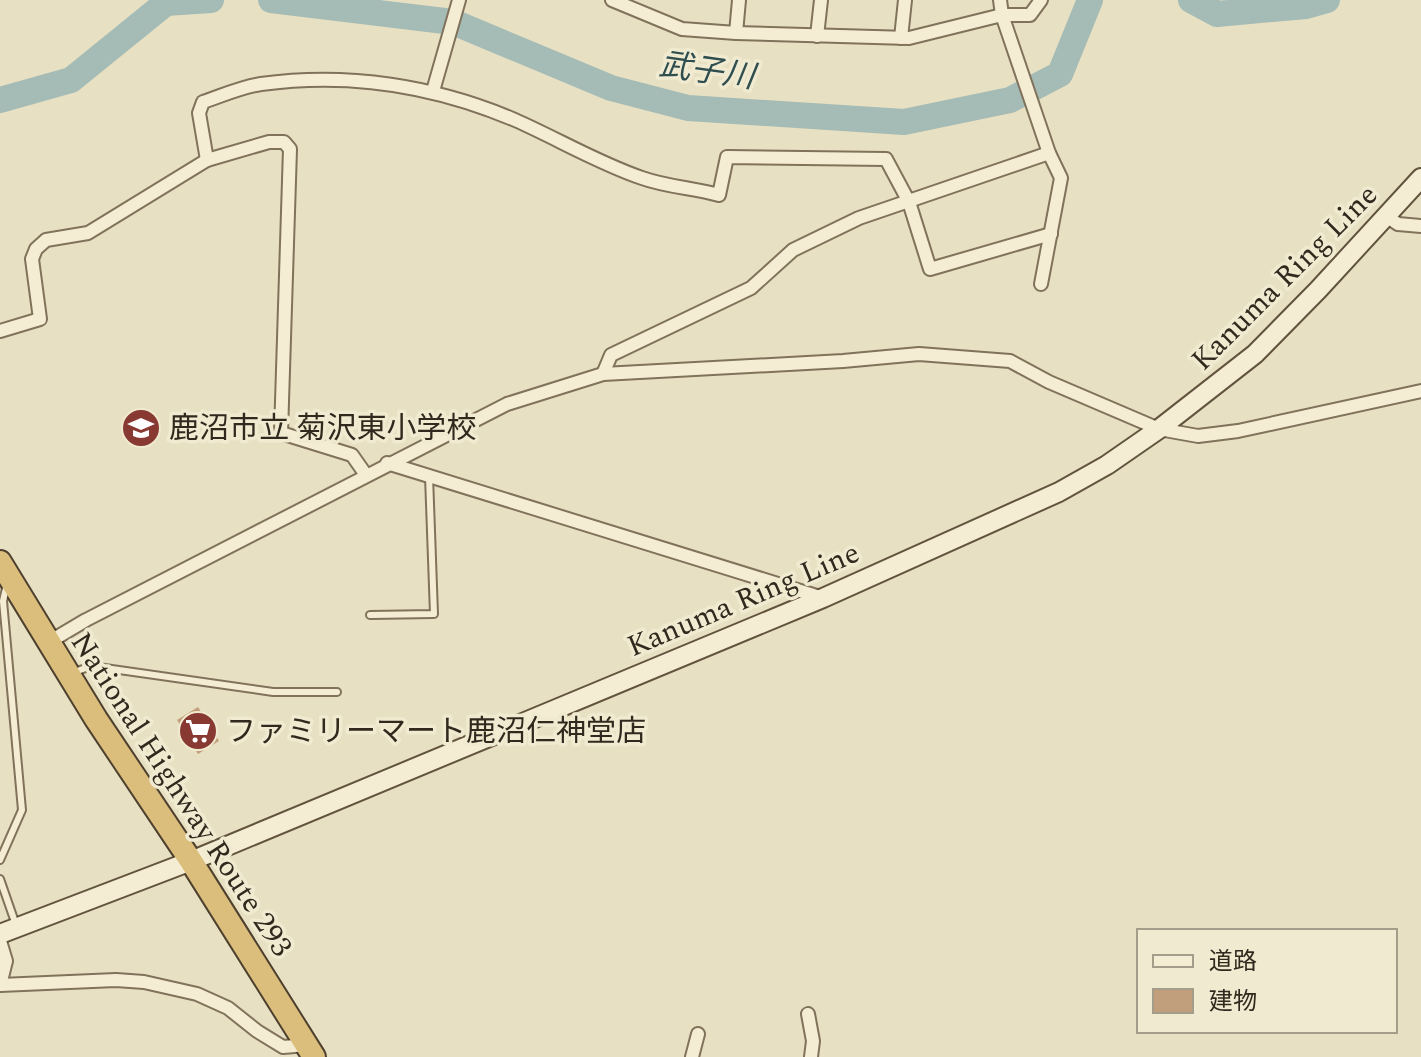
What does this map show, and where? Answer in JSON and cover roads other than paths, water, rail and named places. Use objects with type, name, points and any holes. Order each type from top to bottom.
[{"type":"highway","name":"National Highway Route 293","points":[[4,570],[310,1051]]},
{"type":"main road","name":"Kanuma Ring Line","points":[[8,930],[191,861],[823,598],[1059,492],[1107,465],[1159,429],[1255,354],[1421,178]]},
{"type":"street","points":[[433,91],[459,0]]},
{"type":"street","points":[[612,0],[682,29],[901,38],[1002,15],[1030,15],[1041,0]]},
{"type":"street","points":[[648,14],[649,0]]},
{"type":"street","points":[[736,33],[739,0]]},
{"type":"street","points":[[817,36],[821,0]]},
{"type":"street","points":[[901,38],[905,0]]},
{"type":"street","points":[[1000,0],[1002,15],[1049,153],[1061,178],[1041,284]]},
{"type":"street","points":[[207,160],[199,113],[203,102],[257,84],[325,80],[387,83],[433,91],[515,120],[645,179],[719,195],[727,157],[886,159],[909,202],[930,269],[1051,234]]},
{"type":"street","points":[[0,331],[40,319],[32,259],[36,249],[46,240],[88,233],[207,160],[269,142],[284,142],[290,149],[281,433],[352,455],[366,475]]},
{"type":"street","points":[[603,374],[611,355],[751,288],[793,250],[859,218],[1049,153]]},
{"type":"street","points":[[1386,216],[1398,224],[1421,226]]},
{"type":"street","points":[[49,642],[387,463],[507,404],[603,374],[919,354],[1010,361],[1049,382],[1159,429],[1198,436],[1421,391]]},
{"type":"street","points":[[387,463],[823,598]]},
{"type":"street","points":[[0,941],[6,961],[0,985],[116,980],[144,982],[197,994],[228,1008],[283,1047],[310,1051]]},
{"type":"street","points":[[808,1014],[813,1041],[811,1057]]},
{"type":"street","points":[[692,1057],[698,1034]]},
{"type":"lane","points":[[370,615],[434,614],[429,476]]},
{"type":"lane","points":[[0,860],[22,810],[3,601],[4,570]]},
{"type":"lane","points":[[68,674],[91,666],[273,692],[337,692]]},
{"type":"lane","points":[[0,879],[8,930]]},
{"type":"waterway","name":"武子川","points":[[0,100],[71,80],[166,3],[211,0]]},
{"type":"waterway","name":"武子川","points":[[271,0],[453,22],[611,88],[688,108],[904,122],[1010,100],[1060,74],[1090,0]]},
{"type":"waterway","name":"武子川","points":[[1191,0],[1217,14],[1306,6],[1327,0]]},
{"type":"place","name":"鹿沼市立 菊沢東小学校","points":[[141,428]]},
{"type":"place","name":"ファミリーマート鹿沼仁神堂店","points":[[198,731]]}]
